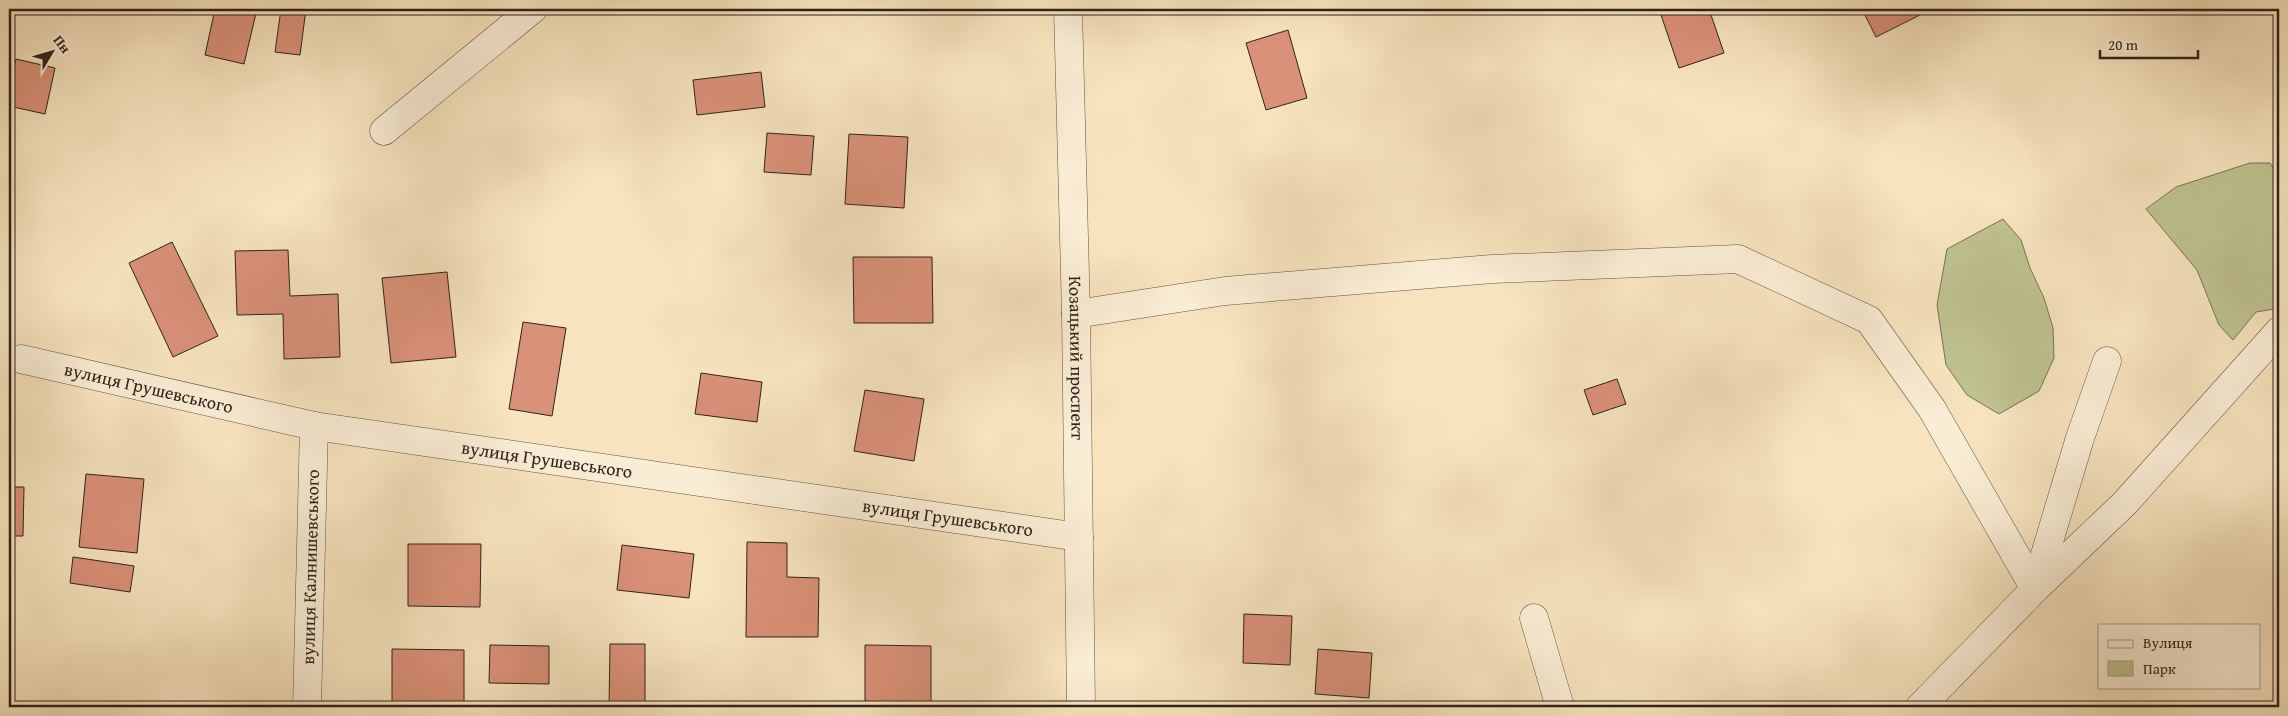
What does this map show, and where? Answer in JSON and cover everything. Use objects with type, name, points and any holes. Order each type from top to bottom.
[{"type":"street","points":[[384,131],[533,9]]},
{"type":"street","name":"Козацький проспект","points":[[1068,9],[1076,314],[1081,707]]},
{"type":"street","points":[[1076,314],[1225,291],[1492,269],[1738,259],[1869,320],[1932,409],[2035,589]]},
{"type":"street","points":[[1920,707],[2035,589],[2125,503],[2279,331]]},
{"type":"street","name":"вулиця Грушевського","points":[[21,359],[314,426],[1079,537]]},
{"type":"street","points":[[2035,589],[2080,438],[2107,361]]},
{"type":"street","name":"вулиця Калнишевського","points":[[307,707],[314,426]]},
{"type":"street","points":[[1534,618],[1560,707]]},
{"type":"green space","points":[[2250,163],[2270,163],[2279,177],[2279,302],[2274,309],[2256,312],[2233,340],[2219,325],[2197,270],[2146,209],[2176,187]]},
{"type":"green space","points":[[2003,219],[2021,240],[2030,268],[2044,298],[2053,328],[2054,358],[2039,391],[1999,414],[1967,395],[1946,365],[1937,305],[1947,249]]},
{"type":"building","points":[[215,9],[257,9],[244,64],[205,55]]},
{"type":"building","points":[[281,9],[306,9],[300,55],[275,52]]},
{"type":"building","points":[[1659,9],[1709,9],[1724,53],[1679,68]]},
{"type":"building","points":[[1862,9],[1922,9],[1924,13],[1876,37]]},
{"type":"building","points":[[1288,30],[1307,98],[1266,110],[1246,43]]},
{"type":"building","points":[[16,59],[55,68],[45,114],[9,106],[9,90]]},
{"type":"building","points":[[761,72],[765,107],[697,115],[693,80]]},
{"type":"building","points":[[767,133],[814,136],[811,175],[764,172]]},
{"type":"building","points":[[849,134],[908,137],[904,208],[845,204]]},
{"type":"building","points":[[172,242],[218,336],[173,357],[129,263]]},
{"type":"building","points":[[288,250],[290,296],[338,294],[340,357],[284,359],[283,314],[237,315],[235,251]]},
{"type":"building","points":[[853,257],[932,257],[933,323],[854,323]]},
{"type":"building","points":[[447,272],[456,357],[391,363],[382,278]]},
{"type":"building","points":[[523,322],[566,328],[552,416],[509,409]]},
{"type":"building","points":[[701,373],[762,382],[757,422],[695,414]]},
{"type":"building","points":[[1617,379],[1626,404],[1593,415],[1584,390]]},
{"type":"building","points":[[865,390],[924,399],[914,461],[854,451]]},
{"type":"building","points":[[86,474],[144,479],[137,553],[79,547]]},
{"type":"building","points":[[9,487],[24,487],[23,536],[9,536]]},
{"type":"building","points":[[747,542],[787,543],[787,577],[819,578],[818,637],[746,637]]},
{"type":"building","points":[[408,544],[481,544],[480,607],[408,606]]},
{"type":"building","points":[[622,545],[694,554],[689,598],[617,590]]},
{"type":"building","points":[[73,557],[134,566],[130,592],[70,583]]},
{"type":"building","points":[[1244,614],[1292,616],[1290,665],[1243,663]]},
{"type":"building","points":[[610,644],[645,644],[645,707],[609,707]]},
{"type":"building","points":[[490,645],[549,646],[549,684],[489,683]]},
{"type":"building","points":[[865,645],[931,646],[931,707],[865,707]]},
{"type":"building","points":[[392,649],[464,650],[464,707],[392,707]]},
{"type":"building","points":[[1318,649],[1372,653],[1369,698],[1315,694]]}]
